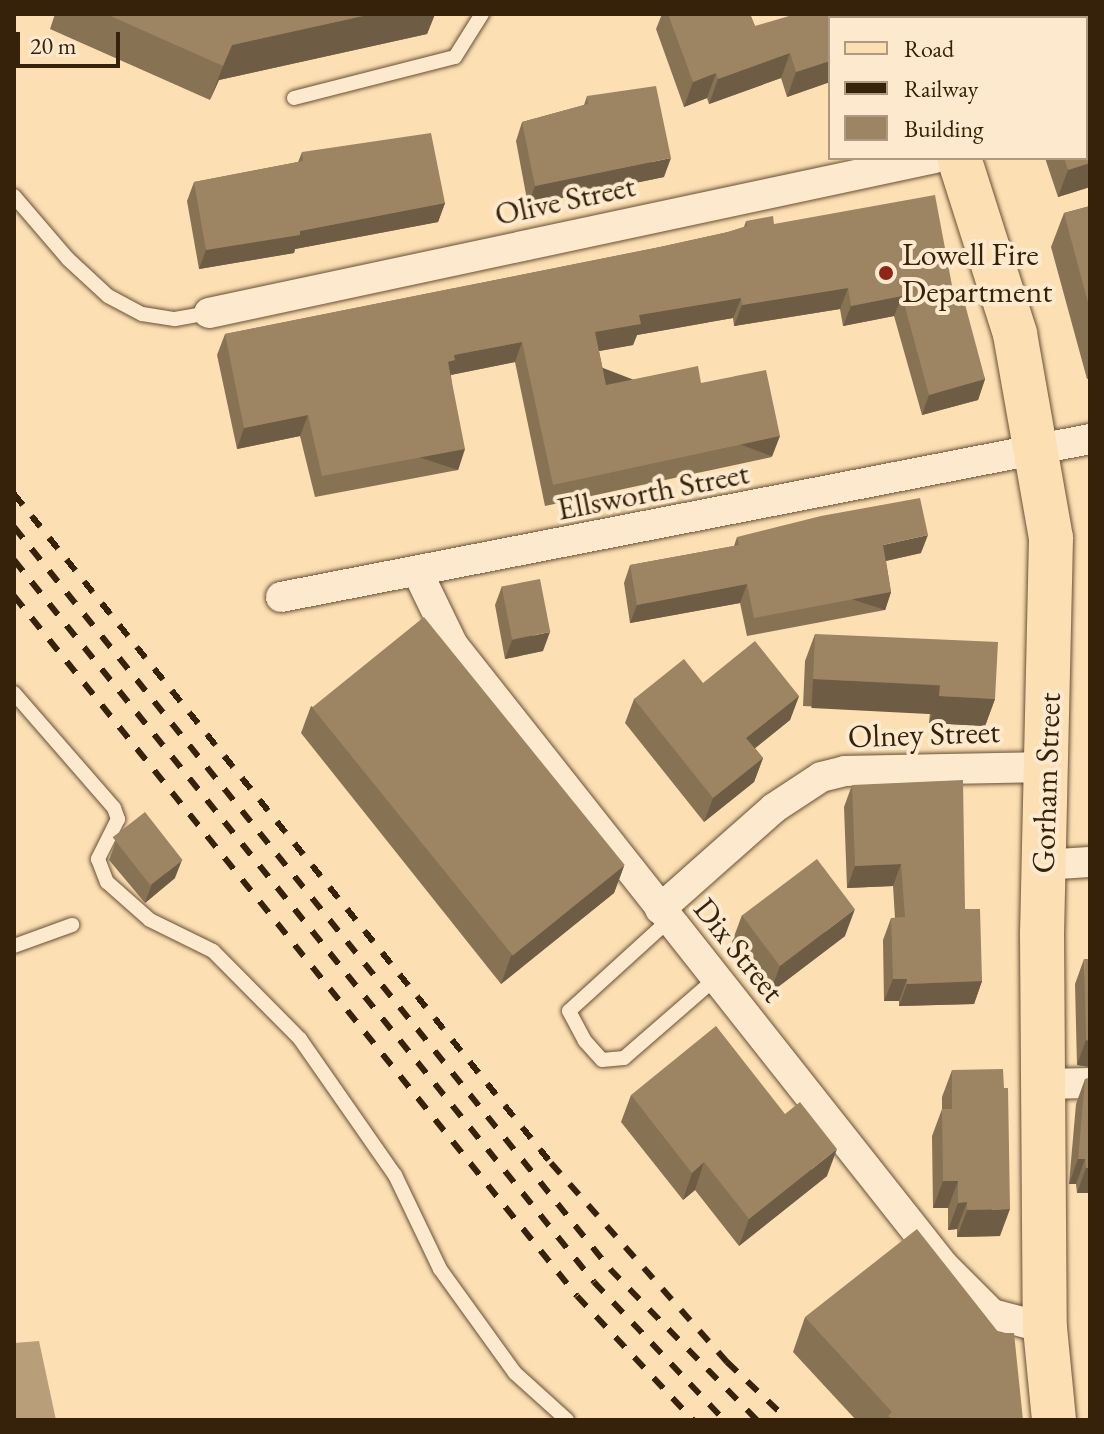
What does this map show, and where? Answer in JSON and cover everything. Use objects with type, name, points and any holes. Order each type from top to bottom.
[{"type":"main road","name":"Gorham Street","points":[[960,160],[1015,334],[1039,452],[1053,563],[1042,865],[1042,1084],[1045,1328],[1054,1420]]},
{"type":"street","name":"Olive Street","points":[[209,313],[926,160]]},
{"type":"street","name":"Ellsworth Street","points":[[281,597],[1039,452],[1090,439]]},
{"type":"street","name":"Dix Street","points":[[418,573],[453,645],[943,1265],[992,1314],[1045,1328]]},
{"type":"street","name":"Olney Street","points":[[664,914],[774,808],[821,777],[845,771],[1047,767]]},
{"type":"street","points":[[1042,865],[1090,862]]},
{"type":"street","points":[[1042,1084],[1090,1083]]},
{"type":"lane","points":[[294,98],[455,57],[482,14]]},
{"type":"lane","points":[[14,196],[68,259],[108,296],[142,314],[175,319],[209,313]]},
{"type":"lane","points":[[14,693],[114,808],[118,819],[98,859],[107,882],[150,920],[213,951],[300,1039],[395,1175],[440,1269],[515,1373],[567,1420]]},
{"type":"lane","points":[[664,914],[569,1011],[585,1041],[602,1060],[624,1058],[716,978]]},
{"type":"lane","points":[[14,946],[72,925]]},
{"type":"shaded area","points":[[39,1341],[56,1420],[14,1420],[14,1343]]},
{"type":"building","points":[[106,14],[372,14],[232,45],[223,66]]},
{"type":"building","points":[[668,14],[750,14],[755,26],[796,14],[829,14],[828,62],[796,72],[790,53],[718,79],[716,73],[693,82]]},
{"type":"building","points":[[1090,14],[1090,163],[1068,170],[1065,160],[1088,160],[1088,16],[986,16]]},
{"type":"building","points":[[656,86],[671,158],[535,186],[522,122],[588,104],[587,96]]},
{"type":"building","points":[[431,133],[445,203],[300,231],[300,235],[206,250],[194,182],[303,161],[302,152]]},
{"type":"building","points":[[935,195],[954,296],[962,293],[985,379],[929,395],[902,296],[851,306],[848,288],[742,305],[741,298],[639,315],[641,324],[595,332],[606,385],[698,366],[701,383],[766,370],[780,436],[553,485],[522,342],[454,355],[455,360],[448,362],[465,449],[322,476],[308,415],[244,428],[225,334],[660,247],[728,232],[747,226],[746,221],[773,216],[774,224]]},
{"type":"building","points":[[1090,206],[1090,310],[1064,213]]},
{"type":"building","points":[[920,498],[928,535],[883,545],[891,592],[754,618],[747,584],[637,605],[630,565],[739,545],[737,537],[821,516]]},
{"type":"building","points":[[540,579],[550,632],[512,639],[502,586]]},
{"type":"building","points":[[424,617],[625,865],[513,956],[312,708]]},
{"type":"building","points":[[815,634],[998,642],[995,699],[939,696],[940,685],[813,679]]},
{"type":"building","points":[[755,641],[799,696],[746,738],[763,758],[713,798],[634,699],[684,659],[703,683]]},
{"type":"building","points":[[963,780],[965,909],[980,909],[982,981],[907,984],[907,979],[893,979],[891,918],[905,917],[901,864],[855,866],[852,785]]},
{"type":"building","points":[[145,812],[183,860],[150,885],[113,837]]},
{"type":"building","points":[[817,859],[855,909],[780,966],[742,916]]},
{"type":"building","points":[[1084,959],[1090,959],[1090,1041],[1086,1040]]},
{"type":"building","points":[[716,1026],[785,1114],[800,1102],[837,1149],[749,1219],[704,1162],[692,1173],[631,1095]]},
{"type":"building","points":[[1003,1069],[1004,1088],[1008,1088],[1010,1209],[967,1210],[967,1202],[958,1203],[958,1181],[943,1181],[942,1109],[952,1109],[952,1070]]},
{"type":"building","points":[[1090,1078],[1090,1168],[1086,1168],[1085,1159],[1078,1159],[1085,1079]]},
{"type":"building","points":[[917,1229],[999,1333],[1014,1333],[1023,1420],[894,1420],[888,1416],[892,1412],[805,1317]]},
{"type":"railway","points":[[14,494],[551,1163],[727,1362],[788,1420]]},
{"type":"railway","points":[[14,527],[610,1269],[757,1420]]},
{"type":"railway","points":[[14,560],[594,1282],[724,1420]]},
{"type":"railway","points":[[14,596],[577,1296],[693,1420]]},
{"type":"place","name":"Lowell Fire Department","points":[[886,273]]}]
